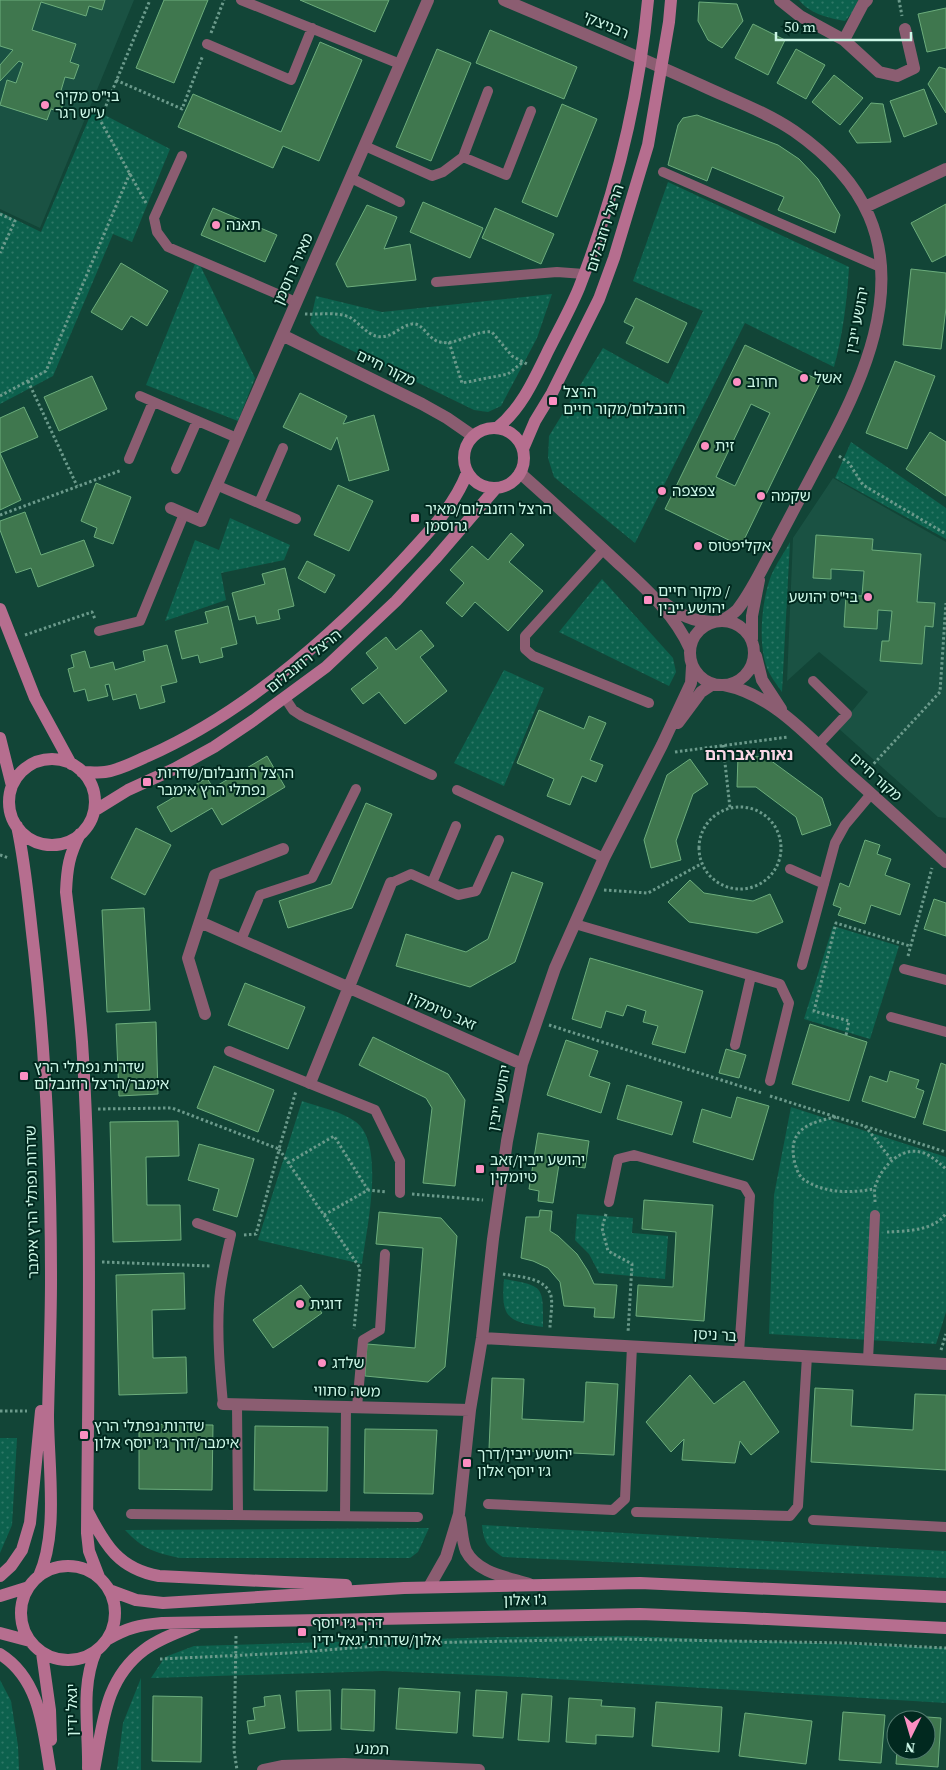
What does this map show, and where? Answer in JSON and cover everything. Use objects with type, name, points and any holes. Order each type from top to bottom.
[{"type":"main road","name":"הרצל רוזנבלום","points":[[497,428],[515,410],[538,371],[584,274],[626,140],[648,0]]},
{"type":"main road","name":"הרצל רוזנבלום","points":[[523,449],[535,421],[552,393],[578,342],[608,274],[648,145],[671,0]]},
{"type":"main road","points":[[497,428],[513,435],[523,449],[523,466],[520,473],[510,484],[496,488],[487,488],[472,479],[467,473],[464,453],[467,444],[480,431],[497,428]]},
{"type":"main road","name":"הרצל רוזנבלום","points":[[82,772],[105,773],[164,749],[202,728],[242,702],[311,650],[380,585],[418,544],[459,493],[467,473]]},
{"type":"main road","name":"הרצל רוזנבלום","points":[[94,811],[122,793],[174,769],[214,747],[326,667],[396,601],[496,488]]},
{"type":"main road","points":[[0,609],[35,698],[71,764]]},
{"type":"main road","points":[[0,738],[12,786]]},
{"type":"main road","points":[[57,759],[71,764],[82,772],[93,790],[94,811],[89,824],[80,834],[68,842],[47,844],[33,840],[17,826],[10,807],[10,793],[12,786],[24,769],[36,762],[57,759]]},
{"type":"main road","name":"שדרות נפתלי הרץ אימבר","points":[[17,826],[25,873],[43,1044],[49,1186],[49,1542],[39,1576]]},
{"type":"main road","points":[[80,834],[71,853],[67,869],[66,892],[82,1041],[85,1109],[89,1261],[87,1533],[89,1551],[99,1577],[109,1590],[114,1602],[116,1615],[108,1639],[96,1651],[84,1658],[70,1660],[55,1659],[42,1653],[30,1641],[24,1629],[21,1614],[23,1600],[29,1587],[39,1576],[53,1568],[69,1566],[85,1569],[99,1577]]},
{"type":"main road","points":[[0,1576],[11,1566],[22,1550],[30,1523],[50,1326]]},
{"type":"main road","points":[[87,1510],[110,1550],[126,1563],[144,1573],[159,1576],[404,1588]]},
{"type":"main road","name":"ג'ו אלון","points":[[109,1590],[136,1600],[164,1603],[404,1588],[640,1583],[946,1597]]},
{"type":"main road","points":[[0,1596],[29,1587]]},
{"type":"main road","name":"ג'ו אלון","points":[[108,1639],[138,1625],[202,1622],[640,1614],[946,1628]]},
{"type":"main road","points":[[94,1770],[108,1697],[118,1676],[141,1653],[163,1639],[202,1622]]},
{"type":"main road","points":[[0,1633],[30,1641]]},
{"type":"main road","name":"יגאל ידין","points":[[88,1770],[87,1685],[90,1665],[96,1651]]},
{"type":"main road","name":"יגאל ידין","points":[[42,1653],[50,1710],[51,1770]]},
{"type":"main road","points":[[0,1654],[21,1672],[34,1695],[40,1713],[51,1770]]},
{"type":"street","name":"מאיר גרוסמן","points":[[171,508],[201,520],[428,0]]},
{"type":"street","name":"רבניצקי","points":[[504,0],[640,57]]},
{"type":"street","points":[[780,0],[800,16],[844,40],[879,72],[897,76],[914,68],[905,29]]},
{"type":"street","points":[[844,40],[867,0]]},
{"type":"street","name":"יהושע ייבין","points":[[640,57],[770,117],[793,130],[832,163],[858,196],[874,228],[879,252],[880,298],[869,351],[852,400],[761,571],[738,608],[731,615],[717,621]]},
{"type":"street","points":[[865,207],[946,169]]},
{"type":"street","name":"מקור חיים","points":[[282,335],[422,404],[473,436]]},
{"type":"street","points":[[520,473],[643,587],[677,625],[690,649],[692,666],[702,678],[718,684],[735,682],[745,676],[752,667],[753,645],[746,630],[739,625],[691,619],[681,615],[643,587]]},
{"type":"street","name":"יהושע ייבין","points":[[753,645],[752,616],[761,571]]},
{"type":"street","points":[[690,649],[696,634],[701,628],[717,621]]},
{"type":"street","name":"מקור חיים","points":[[753,645],[757,668],[762,680],[785,716]]},
{"type":"street","name":"יהושע ייבין","points":[[429,1587],[446,1557],[459,1514],[470,1410],[482,1338],[506,1150],[522,1064],[555,968],[604,858],[659,750],[690,683],[692,666]]},
{"type":"street","name":"יהושע ייבין","points":[[659,750],[701,692],[718,684]]},
{"type":"street","name":"מקור חיים","points":[[718,684],[740,688],[755,695],[785,716],[946,862]]},
{"type":"street","points":[[205,1014],[188,958],[215,875],[283,849]]},
{"type":"street","points":[[305,1081],[348,987],[390,883]]},
{"type":"street","name":"זאב טיומקין","points":[[200,922],[522,1064]]},
{"type":"street","name":"בר ניסן","points":[[482,1338],[946,1364]]},
{"type":"street","name":"משה סתווי","points":[[223,1404],[470,1410]]},
{"type":"street","name":"יהושע ייבין","points":[[459,1514],[467,1552],[478,1565],[494,1574],[533,1585]]},
{"type":"street","name":"תמנע","points":[[263,1770],[282,1766],[334,1764],[479,1770]]},
{"type":"lane","points":[[241,0],[400,64]]},
{"type":"lane","points":[[207,44],[291,80],[312,28]]},
{"type":"lane","points":[[365,146],[432,176],[443,172],[463,156],[488,90]]},
{"type":"lane","points":[[463,156],[506,174],[531,111]]},
{"type":"lane","points":[[182,156],[154,218],[157,232],[168,247],[294,308]]},
{"type":"lane","points":[[663,172],[880,267]]},
{"type":"lane","points":[[351,178],[400,202]]},
{"type":"lane","points":[[436,282],[557,272],[584,274]]},
{"type":"lane","points":[[140,396],[236,438]]},
{"type":"lane","points":[[129,459],[153,402]]},
{"type":"lane","points":[[176,468],[197,421]]},
{"type":"lane","points":[[259,503],[283,448]]},
{"type":"lane","points":[[216,485],[296,520]]},
{"type":"lane","points":[[99,631],[140,620],[184,514]]},
{"type":"lane","points":[[604,550],[525,636],[525,648],[533,656],[649,703]]},
{"type":"lane","points":[[813,681],[847,714],[818,745]]},
{"type":"lane","points":[[285,698],[293,710],[302,716],[432,775]]},
{"type":"lane","points":[[241,940],[260,896],[312,878],[356,789]]},
{"type":"lane","points":[[457,790],[604,858]]},
{"type":"lane","points":[[802,965],[835,843],[845,825],[871,794]]},
{"type":"lane","points":[[432,883],[456,826]]},
{"type":"lane","points":[[390,883],[411,874],[458,895],[476,891],[499,840]]},
{"type":"lane","points":[[790,869],[824,884]]},
{"type":"lane","points":[[575,924],[780,984],[789,1003],[770,1081]]},
{"type":"lane","points":[[904,969],[946,980]]},
{"type":"lane","points":[[734,1045],[752,976]]},
{"type":"lane","points":[[891,1017],[946,1032]]},
{"type":"lane","points":[[229,1050],[375,1110],[400,1161],[400,1193]]},
{"type":"lane","points":[[609,1202],[618,1159],[634,1155],[744,1186],[750,1196],[739,1352]]},
{"type":"lane","points":[[868,1360],[875,1215]]},
{"type":"lane","points":[[197,1223],[231,1235],[224,1266],[219,1303],[219,1364],[223,1404]]},
{"type":"lane","points":[[345,1516],[352,1407],[362,1340],[380,1330],[385,1254]]},
{"type":"lane","points":[[488,1504],[613,1510],[625,1499],[630,1346]]},
{"type":"lane","points":[[636,1512],[790,1516],[798,1506],[807,1356]]},
{"type":"lane","points":[[237,1405],[238,1515]]},
{"type":"lane","points":[[131,1514],[418,1517]]},
{"type":"lane","points":[[813,1520],[946,1527]]},
{"type":"path","points":[[150,0],[100,120],[154,218]]},
{"type":"path","points":[[116,80],[182,109]]},
{"type":"path","points":[[0,396],[46,372],[130,173]]},
{"type":"path","points":[[0,214],[15,221],[0,253]]},
{"type":"path","points":[[294,308],[319,315],[335,314],[350,317],[375,336],[387,336],[412,324],[420,325],[430,338],[440,342],[449,342],[482,331],[492,332],[512,356],[538,371]]},
{"type":"path","points":[[449,342],[462,383],[508,374],[523,362]]},
{"type":"path","points":[[28,381],[77,486]]},
{"type":"path","points":[[828,446],[849,463],[863,485],[946,534]]},
{"type":"path","points":[[0,515],[124,469],[129,459]]},
{"type":"path","points":[[857,781],[940,692],[946,602]]},
{"type":"path","points":[[12,640],[92,612],[99,631]]},
{"type":"path","points":[[659,750],[723,745],[806,734]]},
{"type":"path","points":[[723,745],[730,808]]},
{"type":"path","points":[[743,807],[756,810],[768,817],[776,828],[781,841],[781,854],[777,867],[769,878],[758,886],[744,890],[731,889],[718,884],[708,876],[701,864],[698,840],[702,829],[709,819],[719,812],[730,808],[743,807]]},
{"type":"path","points":[[904,969],[936,853]]},
{"type":"path","points":[[590,889],[648,893],[701,864]]},
{"type":"path","points":[[846,1035],[849,1021],[814,1011],[836,923],[910,946]]},
{"type":"path","points":[[536,1020],[946,1152]]},
{"type":"path","points":[[231,1235],[256,1234],[279,1149],[305,1081]]},
{"type":"path","points":[[85,1109],[172,1108],[279,1149],[360,1268],[353,1338]]},
{"type":"path","points":[[837,1117],[812,1122],[803,1128],[795,1138],[792,1148],[798,1172],[802,1178],[814,1185],[834,1191],[855,1192],[874,1188]]},
{"type":"path","points":[[865,1126],[891,1160]]},
{"type":"path","points":[[288,1162],[334,1136],[368,1190]]},
{"type":"path","points":[[875,1215],[874,1188],[880,1175],[891,1160],[905,1153],[922,1152],[946,1169]]},
{"type":"path","points":[[609,1202],[602,1228],[604,1242],[608,1251],[632,1264],[630,1346]]},
{"type":"path","points":[[874,1232],[906,1231],[925,1228],[943,1218],[946,1213]]},
{"type":"path","points":[[89,1261],[224,1266]]},
{"type":"path","points":[[489,1272],[532,1279],[541,1283],[548,1290],[552,1298],[549,1342]]},
{"type":"path","points":[[0,1411],[41,1412]]},
{"type":"path","points":[[236,1622],[234,1750],[237,1770]]},
{"type":"path","points":[[141,1653],[147,1659],[235,1656],[414,1643],[614,1639],[946,1648]]},
{"type":"shaded area","name":"בי\"ס מקיף ע\"ש רגר","points":[[0,0],[134,0],[40,228],[0,209]]},
{"type":"shaded area","points":[[799,0],[858,0],[856,8],[845,21],[814,12]]},
{"type":"shaded area","points":[[93,109],[170,149],[132,242],[113,234],[53,376],[0,404],[0,212],[41,232]]},
{"type":"shaded area","points":[[668,182],[849,267],[847,293],[834,367],[745,323],[635,543],[554,477],[548,458],[549,436],[603,348],[668,384],[703,311],[633,281]]},
{"type":"shaded area","points":[[197,259],[255,378],[238,421],[146,385]]},
{"type":"shaded area","points":[[552,294],[537,338],[501,406],[488,412],[474,410],[320,335],[310,323],[316,296],[382,312]]},
{"type":"shaded area","points":[[851,442],[946,508],[946,539],[835,478]]},
{"type":"shaded area","name":"בי\"ס יהושע","points":[[833,478],[946,542],[946,818],[938,817],[838,728],[868,692],[819,652],[787,681],[793,538]]},
{"type":"shaded area","points":[[230,518],[290,545],[284,560],[221,573],[226,600],[165,621],[195,540],[219,550]]},
{"type":"shaded area","points":[[790,542],[782,692],[766,665],[762,644],[762,620],[765,597],[771,576]]},
{"type":"shaded area","points":[[602,579],[673,658],[676,672],[669,686],[559,632]]},
{"type":"shaded area","points":[[504,670],[544,688],[504,786],[454,763]]},
{"type":"shaded area","points":[[833,926],[899,946],[870,1039],[804,1019]]},
{"type":"shaded area","points":[[302,1101],[350,1118],[365,1133],[370,1149],[372,1189],[362,1264],[258,1240]]},
{"type":"shaded area","points":[[791,1107],[946,1157],[946,1312],[936,1344],[769,1334],[774,1195]]},
{"type":"shaded area","points":[[577,1214],[633,1218],[632,1233],[668,1236],[665,1279],[599,1273],[589,1254],[575,1240]]},
{"type":"shaded area","points":[[504,1279],[534,1286],[539,1290],[543,1303],[543,1327],[521,1323],[508,1315],[504,1301]]},
{"type":"shaded area","points":[[0,1438],[17,1438],[12,1525],[0,1553]]},
{"type":"shaded area","points":[[482,1525],[946,1551],[946,1578],[503,1557],[488,1544],[484,1537]]},
{"type":"shaded area","points":[[429,1528],[418,1552],[410,1558],[180,1558],[163,1554],[144,1546],[125,1530]]},
{"type":"shaded area","points":[[626,1636],[946,1648],[946,1703],[522,1677],[383,1671],[151,1678],[165,1657],[194,1646],[500,1637]]},
{"type":"shaded area","points":[[141,1678],[141,1770],[117,1770],[123,1723]]},
{"type":"shaded area","points":[[0,1680],[11,1701],[18,1746],[19,1770],[0,1770]]},
{"type":"building","points":[[0,0],[105,0],[102,10],[89,6],[86,16],[41,2],[32,30],[76,44],[70,62],[79,65],[74,79],[65,77],[60,94],[66,96],[60,112],[51,109],[47,120],[0,105],[7,80],[16,83],[23,63],[19,61],[0,81],[0,65],[13,50],[0,46]]},
{"type":"building","points":[[164,0],[208,0],[174,83],[136,68]]},
{"type":"building","points":[[300,0],[389,0],[375,32]]},
{"type":"building","points":[[699,2],[737,4],[743,21],[722,48],[708,40],[698,21]]},
{"type":"building","points":[[946,8],[946,48],[927,52],[918,14]]},
{"type":"building","points":[[753,24],[785,40],[768,75],[735,58]]},
{"type":"building","points":[[490,30],[577,67],[564,99],[476,63]]},
{"type":"building","points":[[320,42],[362,60],[319,161],[283,146],[273,168],[178,127],[193,94],[281,132]]},
{"type":"building","points":[[437,49],[471,63],[431,161],[396,147]]},
{"type":"building","points":[[796,49],[825,65],[806,99],[777,83]]},
{"type":"building","points":[[939,67],[946,69],[946,113],[928,84]]},
{"type":"building","points":[[834,75],[863,98],[840,125],[812,102]]},
{"type":"building","points":[[924,89],[937,124],[904,137],[890,101]]},
{"type":"building","points":[[871,103],[883,104],[891,142],[857,143],[849,131]]},
{"type":"building","points":[[562,104],[597,119],[557,217],[522,202]]},
{"type":"building","points":[[697,115],[778,145],[799,159],[818,179],[840,215],[835,233],[778,210],[784,197],[712,167],[707,181],[668,165],[678,125],[683,118]]},
{"type":"building","points":[[423,202],[483,228],[470,258],[410,232]]},
{"type":"building","points":[[946,204],[946,255],[932,262],[911,223]]},
{"type":"building","points":[[367,205],[397,217],[384,249],[410,244],[416,280],[347,287],[336,264]]},
{"type":"building","points":[[213,208],[277,235],[265,262],[201,235]]},
{"type":"building","points":[[495,208],[554,234],[541,264],[482,238]]},
{"type":"building","points":[[121,263],[168,291],[147,326],[131,316],[122,330],[91,312]]},
{"type":"building","points":[[911,269],[946,273],[946,308],[941,349],[903,345]]},
{"type":"building","points":[[636,298],[687,323],[668,363],[626,343],[634,327],[624,322]]},
{"type":"building","points":[[745,345],[821,381],[741,546],[665,509]],"holes":[[[751,404],[770,413],[735,486],[716,477]]]},
{"type":"building","points":[[895,361],[935,376],[907,449],[866,433]]},
{"type":"building","points":[[92,376],[107,409],[59,431],[44,397]]},
{"type":"building","points":[[300,393],[347,416],[343,424],[374,415],[389,470],[349,481],[337,437],[331,450],[283,427]]},
{"type":"building","points":[[24,407],[38,437],[0,453],[0,418]]},
{"type":"building","points":[[930,432],[946,442],[946,496],[906,469]]},
{"type":"building","points":[[0,453],[21,500],[0,510]]},
{"type":"building","points":[[96,483],[131,497],[113,544],[94,537],[97,528],[81,521]]},
{"type":"building","points":[[338,485],[373,501],[349,551],[314,535]]},
{"type":"building","points":[[25,512],[41,555],[84,540],[94,566],[38,587],[31,568],[16,573],[0,530],[0,521]]},
{"type":"building","points":[[511,533],[524,545],[509,562],[543,591],[508,631],[475,602],[462,617],[446,603],[464,583],[450,570],[472,546],[488,560]]},
{"type":"building","points":[[816,535],[873,539],[872,550],[921,554],[917,602],[935,603],[933,627],[925,626],[922,664],[880,661],[882,641],[889,641],[892,611],[878,610],[877,629],[844,627],[846,595],[862,596],[864,571],[831,569],[831,579],[813,578]]},
{"type":"building","points":[[307,561],[335,575],[325,593],[298,578]]},
{"type":"building","points":[[285,568],[294,606],[278,610],[280,619],[257,624],[255,616],[239,620],[232,593],[265,584],[262,574]]},
{"type":"building","points":[[228,606],[237,644],[221,648],[223,657],[200,663],[198,655],[182,659],[175,631],[208,623],[205,612]]},
{"type":"building","points":[[421,630],[434,646],[420,657],[447,691],[405,724],[379,692],[363,704],[351,689],[378,668],[366,653],[386,637],[396,650]]},
{"type":"building","points":[[167,645],[177,682],[161,686],[165,702],[140,709],[136,694],[113,700],[109,684],[105,685],[108,696],[88,701],[85,689],[74,692],[68,669],[74,667],[71,655],[85,651],[90,668],[113,662],[115,670],[145,661],[143,651]]},
{"type":"building","points":[[539,710],[584,729],[589,716],[606,723],[590,760],[603,765],[596,782],[582,776],[570,805],[547,796],[554,779],[517,763]]},
{"type":"building","points":[[267,756],[285,787],[222,825],[212,808],[171,832],[157,807],[207,778],[213,788]]},
{"type":"building","points":[[738,756],[766,757],[822,798],[831,825],[802,835],[796,817],[756,787],[737,787]]},
{"type":"building","points":[[690,759],[708,784],[693,794],[676,841],[681,860],[651,868],[644,840],[667,775]]},
{"type":"building","points":[[366,803],[392,814],[352,908],[288,928],[279,901],[331,884]]},
{"type":"building","points":[[136,828],[171,845],[145,895],[111,878]]},
{"type":"building","points":[[865,840],[880,845],[877,854],[891,859],[885,875],[910,884],[900,915],[871,905],[865,924],[838,915],[841,908],[833,905],[840,883],[849,887]]},
{"type":"building","points":[[512,872],[543,883],[515,962],[470,987],[396,966],[406,934],[466,952],[488,939]]},
{"type":"building","points":[[690,880],[704,893],[753,901],[770,894],[783,922],[757,933],[689,922],[668,902]]},
{"type":"building","points":[[934,899],[946,903],[946,936],[924,929]]},
{"type":"building","points":[[144,908],[150,1010],[107,1012],[102,910]]},
{"type":"building","points":[[590,958],[703,991],[685,1053],[652,1044],[658,1026],[643,1022],[646,1011],[627,1005],[623,1016],[606,1011],[601,1028],[572,1019]]},
{"type":"building","points":[[245,983],[305,1007],[288,1049],[228,1025]]},
{"type":"building","points":[[156,1022],[158,1094],[119,1096],[116,1024]]},
{"type":"building","points":[[810,1024],[867,1042],[849,1101],[792,1084]]},
{"type":"building","points":[[373,1037],[448,1074],[465,1100],[455,1186],[423,1183],[432,1108],[426,1098],[359,1065]]},
{"type":"building","points":[[566,1040],[598,1051],[589,1076],[610,1083],[601,1113],[547,1095]]},
{"type":"building","points":[[726,1049],[746,1055],[739,1078],[719,1073]]},
{"type":"building","points":[[941,1063],[946,1065],[946,1131],[923,1124]]},
{"type":"building","points":[[214,1066],[274,1090],[258,1132],[197,1108]]},
{"type":"building","points":[[890,1071],[919,1080],[916,1088],[924,1091],[915,1118],[862,1101],[870,1076],[887,1082]]},
{"type":"building","points":[[627,1085],[682,1102],[672,1135],[617,1119]]},
{"type":"building","points":[[737,1097],[769,1106],[753,1160],[693,1142],[702,1109],[731,1118]]},
{"type":"building","points":[[178,1121],[179,1156],[146,1157],[147,1205],[180,1205],[181,1240],[113,1242],[110,1122]]},
{"type":"building","points":[[538,1133],[589,1141],[585,1168],[559,1164],[553,1203],[538,1201],[539,1191],[529,1189]]},
{"type":"building","points":[[199,1144],[254,1159],[237,1217],[213,1210],[219,1189],[188,1180]]},
{"type":"building","points":[[644,1200],[713,1205],[704,1321],[636,1316],[638,1285],[673,1287],[676,1232],[642,1229]]},
{"type":"building","points":[[540,1210],[552,1211],[550,1231],[577,1254],[594,1284],[617,1285],[614,1318],[594,1317],[595,1308],[564,1306],[560,1282],[548,1268],[521,1258],[526,1217],[539,1217]]},
{"type":"building","points":[[379,1212],[441,1218],[457,1236],[445,1367],[428,1382],[365,1376],[367,1344],[415,1348],[423,1248],[376,1244]]},
{"type":"building","points":[[184,1273],[185,1309],[152,1310],[153,1358],[186,1357],[187,1393],[119,1395],[116,1275]]},
{"type":"building","points":[[301,1285],[322,1313],[273,1348],[253,1320]]},
{"type":"building","points":[[690,1375],[714,1404],[744,1381],[779,1432],[751,1455],[740,1441],[735,1463],[682,1460],[684,1439],[671,1452],[646,1422]]},
{"type":"building","points":[[492,1378],[524,1379],[522,1419],[584,1422],[586,1382],[618,1384],[614,1455],[489,1449]]},
{"type":"building","points":[[815,1388],[853,1390],[851,1426],[913,1430],[915,1394],[946,1395],[946,1470],[811,1462]]},
{"type":"building","points":[[139,1424],[213,1425],[212,1490],[139,1489]]},
{"type":"building","points":[[255,1426],[328,1427],[327,1491],[254,1490]]},
{"type":"building","points":[[365,1429],[437,1430],[433,1494],[364,1493]]},
{"type":"building","points":[[399,1688],[460,1692],[457,1733],[396,1729]]},
{"type":"building","points":[[342,1689],[375,1690],[374,1731],[341,1729]]},
{"type":"building","points":[[330,1690],[331,1730],[298,1731],[296,1691]]},
{"type":"building","points":[[476,1690],[507,1692],[503,1738],[473,1736]]},
{"type":"building","points":[[522,1694],[552,1696],[549,1742],[518,1740]]},
{"type":"building","points":[[280,1695],[285,1728],[249,1734],[247,1721],[255,1720],[253,1708],[265,1706],[264,1697]]},
{"type":"building","points":[[153,1696],[202,1697],[201,1762],[152,1761]]},
{"type":"building","points":[[569,1698],[602,1700],[601,1706],[635,1708],[633,1737],[596,1735],[596,1744],[566,1742]]},
{"type":"building","points":[[656,1702],[722,1707],[719,1752],[652,1746]]},
{"type":"building","points":[[843,1712],[885,1715],[881,1763],[839,1760]]},
{"type":"building","points":[[745,1713],[812,1721],[806,1764],[739,1756]]},
{"type":"building","points":[[936,1718],[941,1718],[938,1767],[896,1764],[896,1760],[936,1760]]},
{"type":"place","name":"בי\"ס מקיף ע\"ש רגר","points":[[45,105]]},
{"type":"place","name":"תאנה","points":[[216,225]]},
{"type":"place","name":"אשל","points":[[804,378]]},
{"type":"place","name":"חרוב","points":[[737,382]]},
{"type":"place","name":"הרצל רוזנבלום/מקור חיים","points":[[553,401]]},
{"type":"place","name":"זית","points":[[705,446]]},
{"type":"place","name":"צפצפה","points":[[662,491]]},
{"type":"place","name":"שקמה","points":[[761,496]]},
{"type":"place","name":"הרצל רוזנבלום/מאיר גרוסמן","points":[[415,518]]},
{"type":"place","name":"אקליפטוס","points":[[698,546]]},
{"type":"place","name":"בי\"ס יהושע","points":[[868,597]]},
{"type":"place","name":"מקור חיים / יהושע ייבין","points":[[648,600]]},
{"type":"place","name":"הרצל רוזנבלום/שדרות נפתלי הרץ אימבר","points":[[147,782]]},
{"type":"place","name":"שדרות נפתלי הרץ אימבר/הרצל רוזנבלום","points":[[24,1076]]},
{"type":"place","name":"יהושע ייבין/זאב טיומקין","points":[[480,1169]]},
{"type":"place","name":"דוגית","points":[[300,1304]]},
{"type":"place","name":"שלדג","points":[[322,1363]]},
{"type":"place","name":"שדרות נפתלי הרץ אימבר/דרך ג׳ו יוסף אלון","points":[[84,1435]]},
{"type":"place","name":"יהושע ייבין/דרך ג׳ו יוסף אלון","points":[[467,1463]]},
{"type":"place","name":"דרך ג׳ו יוסף אלון/שדרות יגאל ידין","points":[[302,1632]]},
{"type":"district","name":"נאות אברהם","points":[[749,754]]}]
